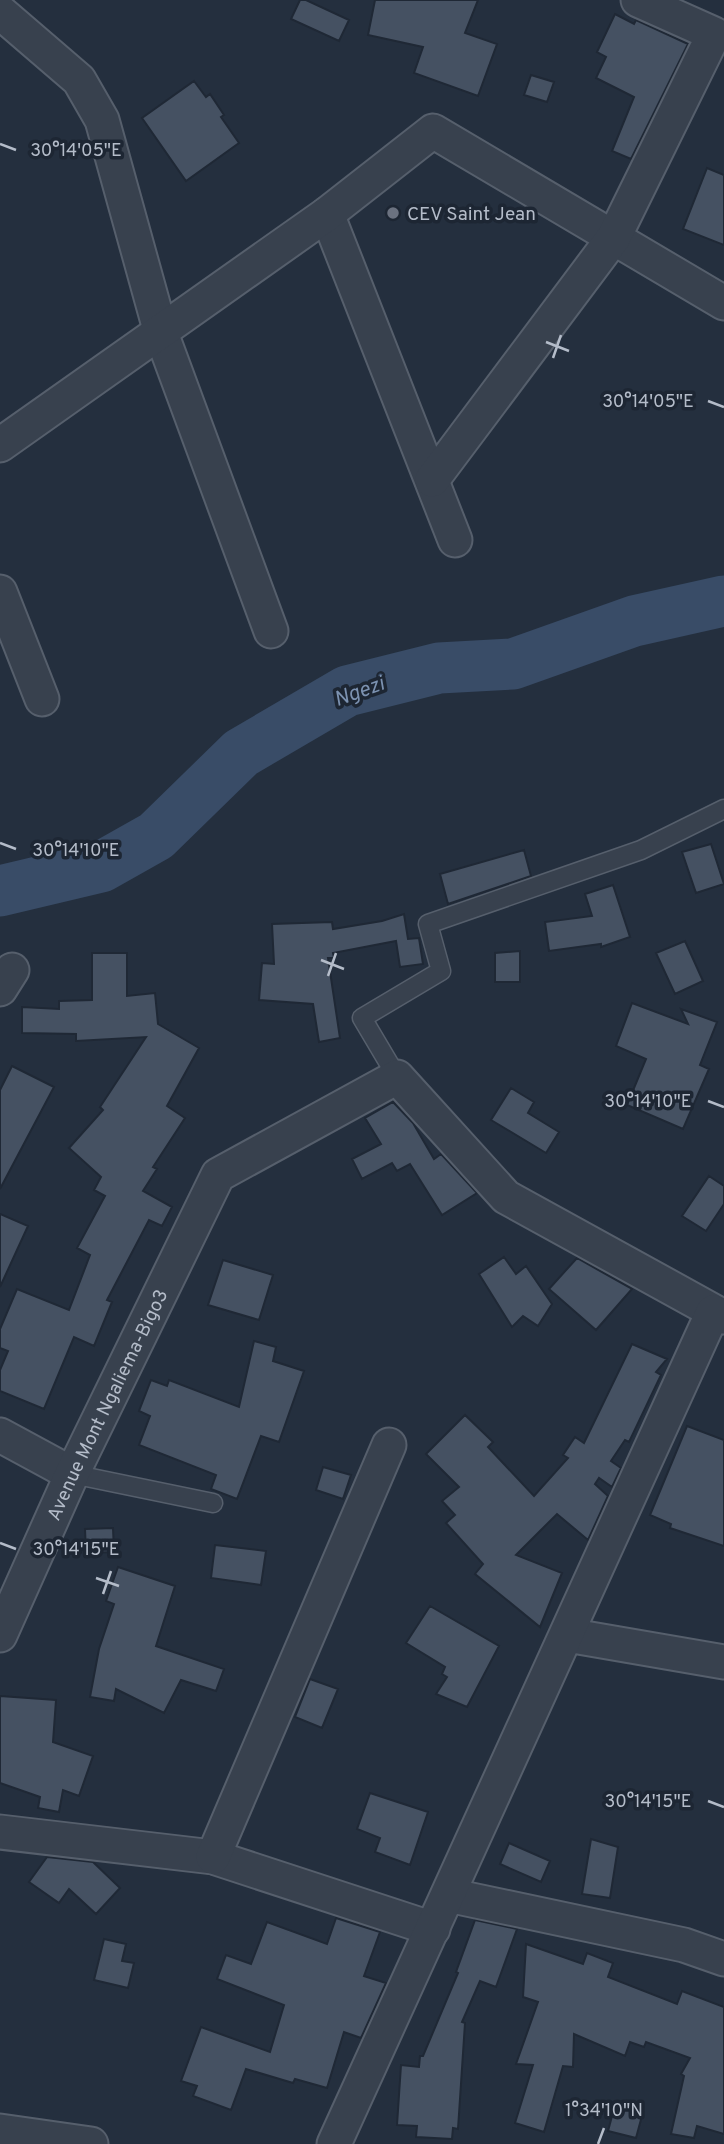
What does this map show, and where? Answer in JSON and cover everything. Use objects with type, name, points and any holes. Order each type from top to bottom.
[{"type":"street","points":[[432,480],[614,237],[714,34],[638,0]]},
{"type":"street","points":[[0,12],[79,80],[102,120],[161,333],[271,631]]},
{"type":"street","points":[[0,445],[327,214],[433,131],[724,303]]},
{"type":"street","points":[[327,214],[455,540]]},
{"type":"street","points":[[0,592],[42,699]]},
{"type":"street","points":[[334,2144],[567,1635],[719,1315],[506,1197],[397,1077]]},
{"type":"street","name":"Avenue Mont Ngaliema-Bigo3","points":[[0,1635],[72,1474],[218,1175],[397,1077]]},
{"type":"street","points":[[0,1435],[72,1474]]},
{"type":"street","points":[[213,1857],[389,1445]]},
{"type":"street","points":[[567,1635],[724,1662]]},
{"type":"street","points":[[0,1832],[213,1857],[433,1929]]},
{"type":"street","points":[[448,1895],[684,1945],[724,1959]]},
{"type":"street","points":[[0,2131],[91,2144]]},
{"type":"lane","points":[[397,1077],[362,1018],[441,971],[428,924],[641,850],[724,809]]},
{"type":"lane","points":[[72,1474],[213,1503]]},
{"type":"building","points":[[300,0],[306,0],[349,20],[339,41],[291,19]]},
{"type":"building","points":[[375,0],[478,0],[465,33],[497,44],[478,96],[414,73],[423,47],[368,35]]},
{"type":"building","points":[[615,14],[634,24],[636,20],[688,44],[631,159],[612,151],[634,97],[596,78],[606,57],[597,52]]},
{"type":"building","points":[[531,75],[554,82],[547,102],[524,95]]},
{"type":"building","points":[[194,81],[206,97],[210,94],[224,115],[221,117],[239,143],[186,181],[142,118]]},
{"type":"building","points":[[707,168],[724,175],[724,245],[683,229]]},
{"type":"building","points":[[711,844],[724,884],[696,893],[682,852]]},
{"type":"building","points":[[524,850],[531,876],[448,904],[440,874]]},
{"type":"building","points":[[613,885],[630,937],[601,947],[601,944],[549,951],[545,922],[592,916],[585,894]]},
{"type":"building","points":[[404,914],[408,939],[419,938],[423,964],[400,967],[396,941],[333,953],[334,958],[328,958],[340,1038],[319,1042],[313,1004],[259,1000],[262,963],[274,964],[272,924],[332,922],[333,929],[382,921]]},
{"type":"building","points":[[685,941],[703,981],[675,994],[656,953]]},
{"type":"building","points":[[520,951],[520,982],[495,982],[495,953]]},
{"type":"building","points":[[92,953],[127,953],[127,996],[155,993],[158,1024],[199,1048],[167,1106],[185,1118],[153,1167],[157,1169],[143,1191],[172,1207],[162,1226],[149,1220],[107,1300],[112,1302],[94,1346],[74,1337],[44,1409],[0,1391],[0,1370],[8,1351],[0,1348],[0,1329],[17,1289],[69,1310],[90,1255],[77,1248],[105,1196],[94,1190],[101,1177],[69,1148],[103,1110],[100,1107],[146,1037],[76,1041],[76,1034],[22,1033],[22,1007],[59,1009],[59,1001],[92,1000]]},
{"type":"building","points":[[632,1003],[688,1024],[681,1009],[717,1022],[700,1065],[709,1069],[683,1129],[627,1105],[646,1059],[616,1046]]},
{"type":"building","points":[[12,1066],[54,1087],[0,1189],[0,1090]]},
{"type":"building","points":[[511,1088],[534,1102],[528,1113],[559,1132],[546,1153],[491,1120]]},
{"type":"building","points":[[393,1102],[413,1123],[434,1159],[441,1154],[477,1193],[442,1215],[410,1164],[397,1171],[392,1163],[362,1179],[352,1159],[381,1144],[365,1118]]},
{"type":"building","points":[[709,1176],[724,1186],[724,1204],[706,1231],[682,1216]]},
{"type":"building","points":[[0,1214],[28,1226],[0,1287]]},
{"type":"building","points":[[504,1257],[516,1274],[526,1266],[552,1304],[538,1326],[523,1316],[512,1327],[479,1274]]},
{"type":"building","points":[[577,1258],[632,1289],[596,1330],[549,1289]]},
{"type":"building","points":[[223,1260],[273,1275],[259,1320],[208,1305]]},
{"type":"building","points":[[254,1341],[276,1347],[273,1361],[304,1371],[279,1442],[261,1436],[237,1499],[211,1489],[216,1475],[139,1445],[150,1416],[139,1411],[151,1380],[167,1386],[169,1380],[239,1407]]},
{"type":"building","points":[[632,1344],[667,1359],[656,1372],[661,1375],[629,1442],[625,1440],[611,1461],[621,1468],[612,1487],[599,1478],[595,1484],[608,1496],[588,1540],[557,1514],[516,1555],[562,1573],[540,1627],[475,1574],[483,1564],[446,1523],[455,1515],[442,1501],[459,1487],[426,1454],[465,1415],[493,1442],[488,1447],[534,1496],[568,1458],[563,1455],[575,1437],[584,1443]]},
{"type":"building","points":[[687,1426],[724,1440],[724,1546],[670,1528],[671,1524],[650,1515]]},
{"type":"building","points":[[323,1467],[351,1475],[343,1499],[316,1490]]},
{"type":"building","points":[[113,1528],[114,1552],[86,1553],[85,1529]]},
{"type":"building","points":[[215,1545],[266,1551],[261,1585],[211,1578]]},
{"type":"building","points":[[118,1567],[175,1586],[156,1646],[224,1669],[216,1691],[181,1680],[164,1713],[116,1689],[114,1701],[90,1697],[99,1649],[114,1604],[106,1601]]},
{"type":"building","points":[[430,1606],[499,1646],[467,1707],[436,1694],[447,1677],[442,1674],[445,1667],[406,1643]]},
{"type":"building","points":[[310,1679],[338,1689],[322,1728],[295,1717]]},
{"type":"building","points":[[0,1696],[56,1700],[53,1742],[93,1756],[79,1796],[63,1790],[59,1812],[38,1808],[40,1797],[0,1783]]},
{"type":"building","points":[[370,1793],[428,1812],[410,1865],[375,1852],[380,1838],[357,1829]]},
{"type":"building","points":[[591,1839],[618,1847],[610,1898],[582,1894]]},
{"type":"building","points":[[509,1843],[550,1861],[541,1882],[500,1864]]},
{"type":"building","points":[[47,1857],[93,1862],[120,1888],[96,1914],[69,1889],[59,1903],[29,1882]]},
{"type":"building","points":[[336,1918],[380,1932],[364,1976],[386,1983],[361,2038],[344,2032],[327,2088],[295,2079],[293,2083],[246,2069],[231,2110],[193,2096],[197,2086],[181,2081],[201,2027],[270,2052],[284,2005],[217,1979],[226,1955],[251,1964],[267,1922],[327,1944]]},
{"type":"building","points":[[475,1920],[517,1929],[496,1987],[480,1981],[462,2022],[465,2023],[458,2129],[453,2128],[452,2139],[416,2137],[417,2126],[397,2125],[401,2065],[419,2067],[420,2056],[423,2056],[458,1973],[456,1972]]},
{"type":"building","points":[[104,1939],[126,1944],[122,1961],[134,1963],[128,1988],[94,1980]]},
{"type":"building","points":[[526,1944],[583,1964],[587,1953],[613,1963],[608,1977],[677,2004],[682,1991],[724,2007],[724,2134],[697,2126],[694,2138],[671,2134],[684,2076],[681,2074],[690,2058],[646,2042],[644,2047],[630,2042],[625,2056],[574,2034],[573,2067],[563,2066],[544,2132],[515,2123],[533,2065],[516,2064],[538,2002],[523,1997]]},
{"type":"building","points":[[615,2105],[643,2112],[636,2138],[608,2131]]},
{"type":"waterway","name":"Ngezi","points":[[0,891],[101,867],[156,836],[241,753],[347,691],[439,668],[513,664],[634,621],[724,601]]},
{"type":"place","name":"CEV Saint Jean","points":[[393,213]]}]
